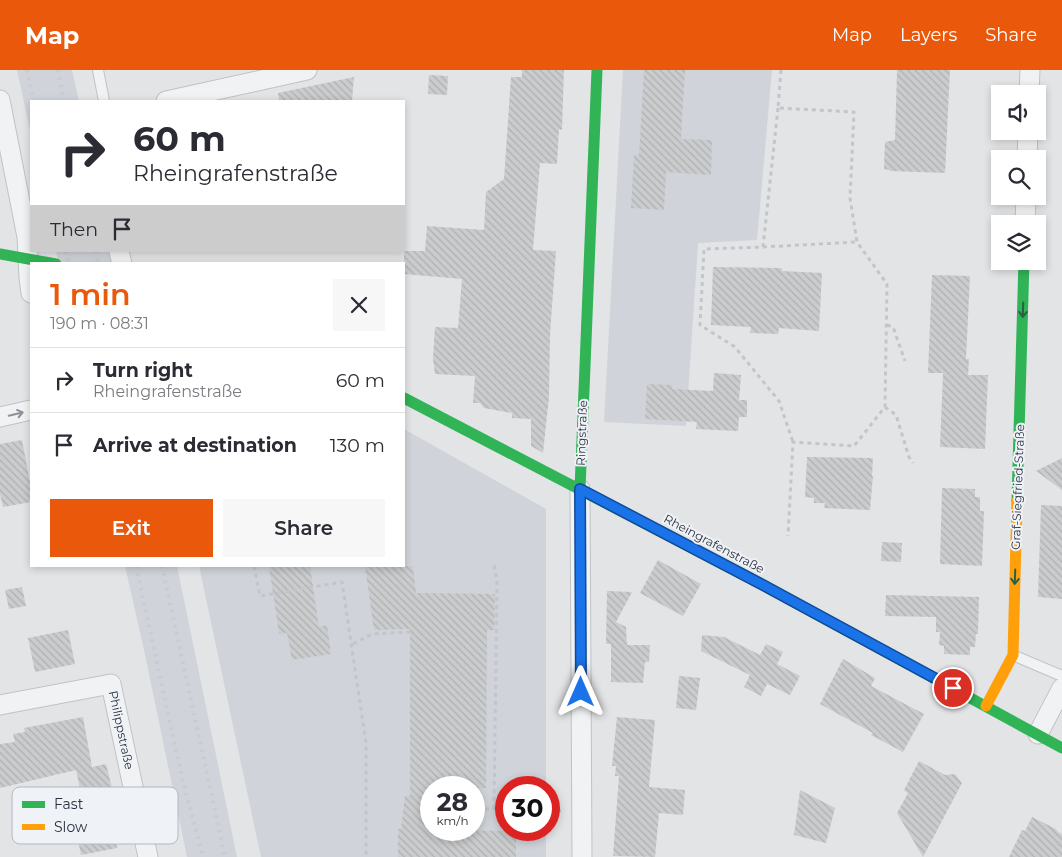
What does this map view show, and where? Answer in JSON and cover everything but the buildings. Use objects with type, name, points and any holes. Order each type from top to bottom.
[{"type":"street","points":[[171,100],[307,70]]},
{"type":"street","name":"Ringstraße","points":[[582,857],[580,489],[597,70]]},
{"type":"street","points":[[1029,85],[1030,70]]},
{"type":"street","points":[[0,100],[27,237],[30,286]]},
{"type":"street","points":[[0,254],[45,262]]},
{"type":"street","name":"Graf-Siegfried-Straße","points":[[986,706],[1013,655],[1024,270]]},
{"type":"street","name":"Rheingrafenstraße","points":[[405,399],[763,585],[1062,748]]},
{"type":"street","points":[[0,417],[30,410]]},
{"type":"street","name":"Philippstraße","points":[[0,705],[111,684],[133,787]]},
{"type":"street","points":[[1038,734],[1062,688]]},
{"type":"street","name":"Philippstraße","points":[[145,844],[148,857]]},
{"type":"lane","points":[[98,70],[104,100]]},
{"type":"lane","points":[[1013,655],[1062,676]]},
{"type":"path","points":[[763,247],[781,70]]},
{"type":"path","points":[[778,108],[854,112],[850,198],[857,242],[887,284],[885,407],[854,446],[793,442]]},
{"type":"path","points":[[788,536],[793,442],[779,401],[735,347],[700,325],[704,249],[857,242]]},
{"type":"path","points":[[887,325],[893,327],[904,361]]},
{"type":"path","points":[[885,407],[896,415],[909,457],[913,463]]},
{"type":"path","points":[[486,809],[494,809],[497,581],[494,565]]},
{"type":"path","points":[[254,567],[260,596],[342,582],[353,644],[366,742],[366,857]]},
{"type":"path","points":[[353,644],[373,632],[410,632]]},
{"type":"shaded area","points":[[17,70],[72,70],[79,100],[30,100],[30,130]]},
{"type":"shaded area","points":[[623,70],[772,70],[757,240],[698,243],[686,426],[604,422]]},
{"type":"shaded area","points":[[56,252],[111,252],[114,262],[59,262]]},
{"type":"shaded area","points":[[405,430],[546,509],[546,776],[495,776],[495,841],[546,841],[546,857],[261,857],[199,567],[405,567]]},
{"type":"shaded area","points":[[125,567],[177,567],[237,857],[187,857],[178,814],[178,787],[172,787]]},
{"type":"railway","points":[[27,70],[34,100]]},
{"type":"railway","points":[[58,70],[64,100]]},
{"type":"railway","points":[[66,252],[69,262]]},
{"type":"railway","points":[[96,252],[98,262]]},
{"type":"railway","points":[[136,567],[183,782],[203,857]]},
{"type":"railway","points":[[162,567],[225,857]]},
{"type":"traffic: fast","points":[[580,489],[597,70]]},
{"type":"traffic: fast","points":[[0,254],[45,262]]},
{"type":"traffic: fast","points":[[1017,501],[1024,270]]},
{"type":"traffic: fast","points":[[405,399],[763,585],[1062,748]]},
{"type":"traffic: slow","points":[[986,706],[1013,655],[1017,501]]},
{"type":"route","points":[[581,692],[580,489],[953,688]]}]
